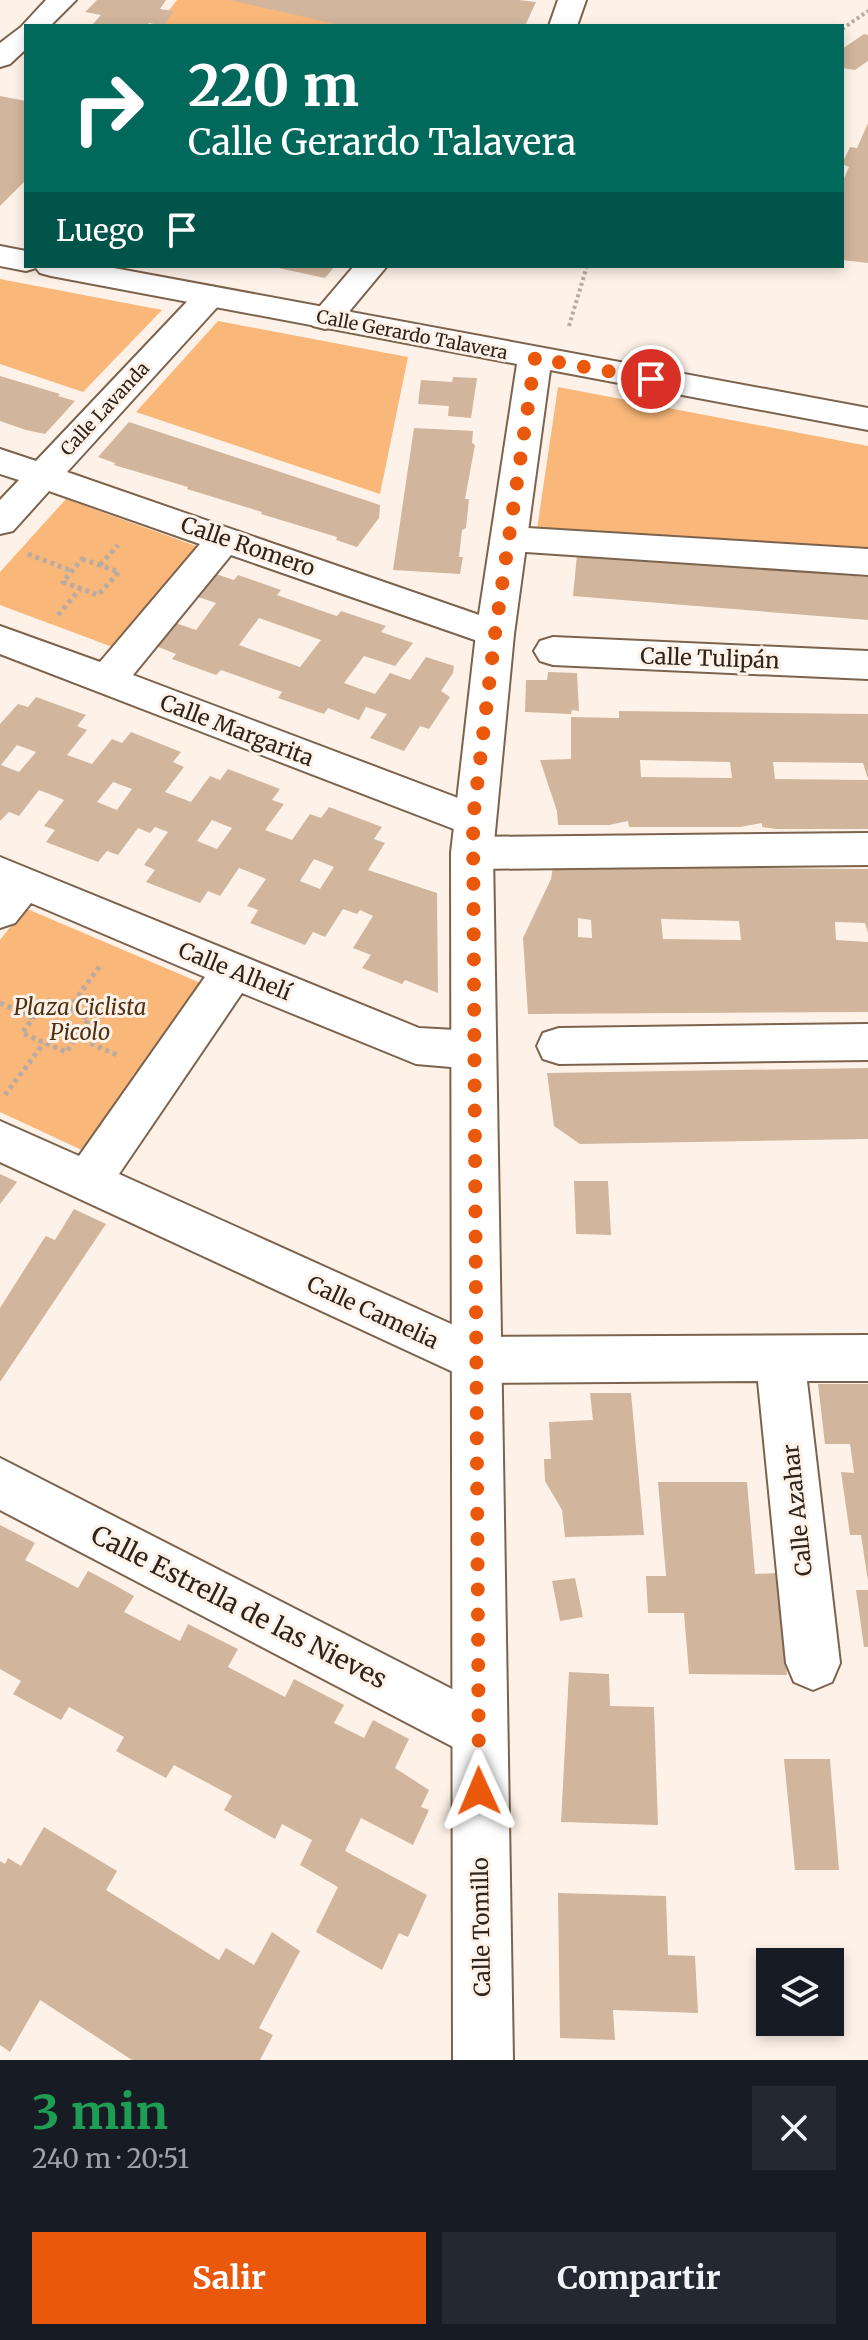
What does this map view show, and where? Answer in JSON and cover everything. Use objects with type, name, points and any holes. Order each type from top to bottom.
[{"type":"street","points":[[36,24],[62,0]]},
{"type":"street","points":[[564,24],[572,0]]},
{"type":"street","points":[[4,71],[24,37]]},
{"type":"street","points":[[0,256],[24,261]]},
{"type":"street","name":"Calle Gerardo Talavera","points":[[62,268],[868,419]]},
{"type":"street","points":[[325,319],[369,268]]},
{"type":"street","name":"Calle Lavanda","points":[[0,522],[210,296]]},
{"type":"street","name":"Calle Tomillo","points":[[483,2060],[473,837],[495,634],[547,360]]},
{"type":"street","name":"Calle Romero","points":[[0,461],[495,634]]},
{"type":"street","points":[[107,680],[225,538]]},
{"type":"street","points":[[511,539],[868,562]]},
{"type":"street","name":"Calle Margarita","points":[[0,639],[107,680],[473,837],[868,849]]},
{"type":"street","name":"Calle Tulipán","points":[[553,651],[868,665]]},
{"type":"street","name":"Calle Alhelí","points":[[8,889],[128,927],[416,1046],[474,1050]]},
{"type":"street","points":[[88,1181],[234,970]]},
{"type":"street","points":[[559,1046],[868,1042]]},
{"type":"street","name":"Calle Camelia","points":[[0,1141],[477,1360],[868,1358]]},
{"type":"street","name":"Calle Azahar","points":[[780,1357],[813,1663]]},
{"type":"street","name":"Calle Estrella de las Nieves","points":[[0,1483],[478,1731]]},
{"type":"path","points":[[844,28],[868,11]]},
{"type":"path","points":[[547,360],[586,268]]},
{"type":"path","points":[[28,554],[72,571]]},
{"type":"path","points":[[82,559],[119,572],[98,595],[80,589],[63,582],[82,559]]},
{"type":"path","points":[[55,618],[80,589]]},
{"type":"path","points":[[69,1009],[128,927]]},
{"type":"path","points":[[47,1000],[89,1019],[66,1052],[22,1033],[34,1018],[47,1000]]},
{"type":"path","points":[[0,1003],[34,1018]]},
{"type":"path","points":[[0,1103],[44,1043]]},
{"type":"green space","points":[[177,0],[232,0],[353,24],[159,24]]},
{"type":"green space","points":[[0,279],[162,310],[83,392],[0,364]]},
{"type":"green space","points":[[218,321],[408,357],[380,494],[136,412]]},
{"type":"green space","points":[[558,387],[868,446],[868,553],[537,529]]},
{"type":"green space","points":[[66,499],[218,554],[134,655],[0,605],[0,572]]},
{"type":"green space","name":"Plaza Ciclista Picolo","points":[[25,908],[203,984],[86,1152],[0,1112],[0,940]]},
{"type":"building","points":[[97,0],[166,0],[160,9],[174,11],[164,24],[93,24],[101,15],[85,12]]},
{"type":"building","points":[[230,0],[536,2],[526,24],[335,24]]},
{"type":"building","points":[[864,34],[868,35],[868,61],[855,70],[844,68],[844,48]]},
{"type":"building","points":[[0,96],[24,101],[24,182],[0,206]]},
{"type":"building","points":[[868,123],[868,263],[844,260],[844,178],[849,167],[844,165],[844,160],[850,147],[857,148]]},
{"type":"building","points":[[278,268],[333,268],[325,278]]},
{"type":"building","points":[[0,376],[75,401],[45,434],[26,430],[0,421]]},
{"type":"building","points":[[453,377],[477,378],[471,418],[448,416],[449,406],[418,404],[421,380],[452,382]]},
{"type":"building","points":[[129,422],[380,505],[379,518],[357,547],[336,540],[337,537],[114,465],[98,457]]},
{"type":"building","points":[[414,428],[473,431],[472,443],[475,445],[465,499],[469,499],[466,528],[462,530],[460,574],[393,570]]},
{"type":"building","points":[[577,555],[868,577],[868,620],[573,596]]},
{"type":"building","points":[[204,570],[234,580],[238,575],[281,590],[277,595],[325,612],[337,616],[341,611],[386,626],[381,632],[413,643],[395,666],[364,656],[344,683],[375,694],[390,673],[410,680],[426,657],[454,666],[441,691],[450,697],[429,729],[420,726],[404,751],[370,738],[387,714],[366,707],[359,720],[328,708],[324,714],[278,698],[282,692],[221,670],[216,675],[172,659],[176,654],[146,642],[164,619],[196,630],[216,603],[186,593]],"holes":[[[259,618],[321,640],[300,667],[239,645]]]},
{"type":"building","points":[[548,672],[577,673],[579,711],[572,710],[571,714],[525,712],[526,680],[547,680]]},
{"type":"building","points":[[36,697],[86,715],[77,726],[87,730],[67,755],[92,764],[112,739],[122,743],[131,732],[181,752],[173,762],[184,767],[165,792],[191,802],[210,776],[220,780],[228,769],[280,789],[272,800],[284,804],[265,830],[292,840],[310,814],[321,818],[329,807],[382,827],[374,839],[385,843],[368,870],[437,893],[438,993],[405,980],[402,984],[362,968],[371,955],[353,948],[373,916],[360,910],[357,914],[343,909],[325,937],[313,932],[305,945],[250,923],[258,910],[247,906],[266,879],[252,873],[239,868],[220,896],[208,891],[200,903],[146,882],[155,870],[144,865],[168,832],[155,827],[150,833],[138,828],[118,855],[107,851],[98,862],[46,842],[55,830],[44,826],[64,800],[39,790],[19,816],[9,812],[0,821],[0,724],[18,704],[28,707]],"holes":[[[17,745],[36,752],[19,772],[1,765]],[[113,782],[132,789],[117,810],[97,802]],[[212,820],[232,828],[217,849],[197,841]],[[314,859],[334,867],[320,889],[300,881]]]},
{"type":"building","points":[[619,711],[868,714],[868,779],[863,763],[773,762],[775,779],[868,780],[868,829],[776,829],[762,827],[762,823],[740,827],[629,827],[628,821],[609,825],[558,825],[557,811],[540,760],[571,759],[571,717],[619,718]],"holes":[[[640,760],[730,762],[732,778],[641,777]]]},
{"type":"building","points":[[553,866],[868,869],[868,933],[865,923],[835,922],[836,940],[868,942],[868,1012],[528,1014],[523,938],[551,879]],"holes":[[[578,918],[591,920],[592,938],[578,937]],[[661,919],[739,921],[741,940],[663,939]]]},
{"type":"building","points":[[868,1068],[868,1139],[580,1144],[554,1126],[547,1073]]},
{"type":"building","points":[[0,1174],[17,1182],[0,1204]]},
{"type":"building","points":[[574,1181],[608,1181],[611,1235],[576,1234]]},
{"type":"building","points":[[74,1209],[106,1224],[0,1382],[0,1308],[43,1240],[46,1236],[55,1240]]},
{"type":"building","points":[[818,1384],[868,1384],[868,1581],[861,1535],[850,1535],[841,1472],[854,1473],[850,1444],[825,1444]]},
{"type":"building","points":[[590,1393],[631,1393],[644,1535],[565,1537],[562,1510],[545,1481],[544,1459],[551,1459],[549,1422],[593,1420]]},
{"type":"building","points":[[658,1482],[747,1482],[755,1574],[777,1573],[787,1675],[689,1674],[684,1613],[648,1613],[646,1576],[666,1576]]},
{"type":"building","points":[[0,1525],[35,1543],[25,1560],[78,1588],[88,1571],[111,1583],[134,1596],[124,1612],[180,1641],[188,1624],[238,1649],[228,1667],[285,1697],[294,1679],[344,1705],[334,1723],[364,1738],[373,1720],[409,1739],[395,1768],[429,1790],[421,1807],[429,1810],[413,1845],[361,1818],[345,1851],[427,1895],[408,1937],[399,1933],[382,1970],[316,1932],[338,1887],[300,1865],[312,1840],[282,1824],[275,1839],[224,1810],[232,1796],[174,1765],[166,1778],[116,1751],[124,1737],[69,1707],[61,1720],[13,1694],[21,1681],[0,1669]]},
{"type":"building","points":[[575,1578],[583,1617],[560,1621],[552,1581]]},
{"type":"building","points":[[856,1590],[868,1590],[868,1647],[864,1647]]},
{"type":"building","points":[[569,1672],[609,1674],[610,1706],[654,1707],[658,1825],[561,1822]]},
{"type":"building","points":[[784,1759],[830,1759],[839,1870],[795,1870]]},
{"type":"building","points":[[44,1827],[117,1871],[106,1890],[219,1960],[226,1948],[254,1965],[272,1932],[300,1951],[259,2028],[273,2035],[260,2060],[132,2060],[40,2000],[10,2052],[0,2045],[0,1861],[5,1864],[8,1858],[21,1866]]},
{"type":"building","points":[[558,1893],[666,1896],[668,1955],[695,1956],[698,2013],[613,2010],[615,2040],[560,2038]]},
{"type":"route","points":[[479,1791],[472,853],[473,820],[495,634],[535,358],[651,379]]}]
